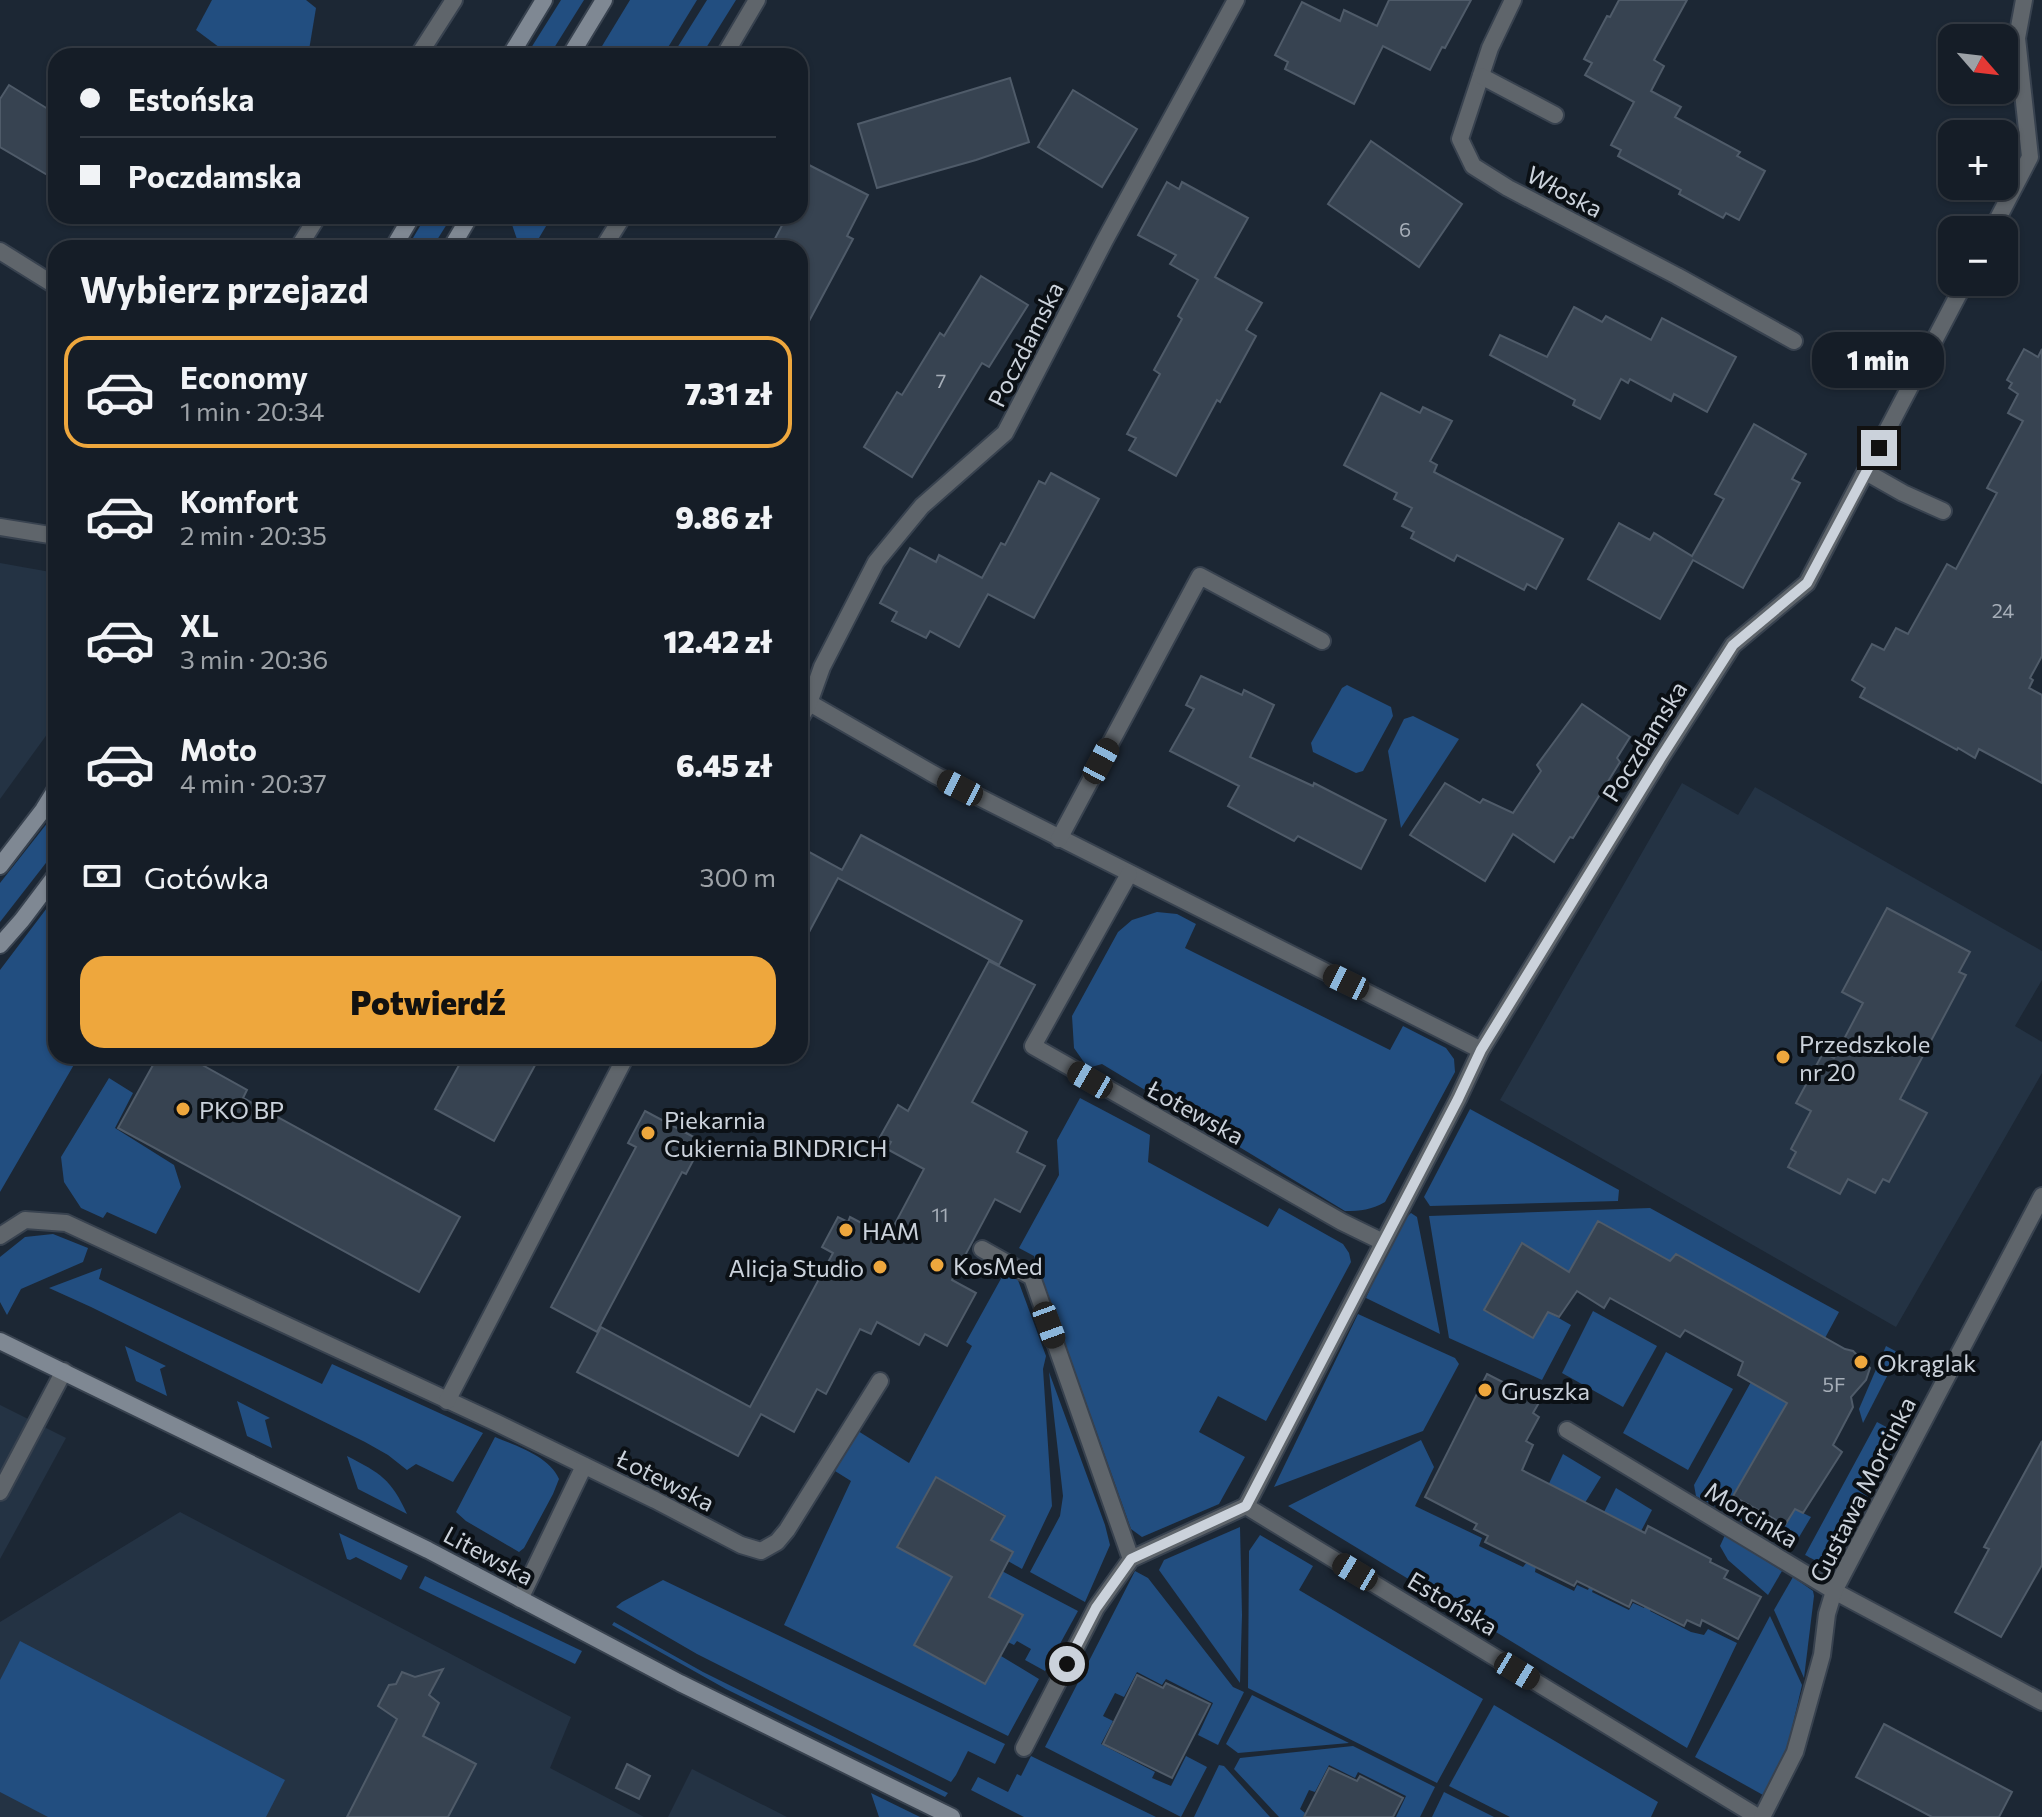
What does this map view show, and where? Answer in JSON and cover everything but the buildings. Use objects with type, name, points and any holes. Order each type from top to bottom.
[{"type":"street","points":[[423,48],[454,0]]},
{"type":"street","points":[[515,48],[544,0]]},
{"type":"street","points":[[575,48],[604,0]]},
{"type":"street","points":[[729,48],[757,0]]},
{"type":"street","name":"Poczdamska","points":[[808,693],[876,562],[922,506],[1005,433],[1105,240],[1236,0]]},
{"type":"street","name":"Włoska","points":[[1513,0],[1490,48],[1460,139],[1473,166],[1508,188],[1794,341]]},
{"type":"street","points":[[1999,216],[2030,157],[2017,38],[2024,0]]},
{"type":"street","points":[[1481,76],[1555,115]]},
{"type":"street","points":[[0,251],[48,281]]},
{"type":"street","name":"Poczdamska","points":[[1383,1242],[1481,1050],[1733,645],[1807,583],[1958,296]]},
{"type":"street","points":[[1866,472],[1943,511]]},
{"type":"street","points":[[0,527],[48,535]]},
{"type":"street","points":[[1059,839],[1200,576],[1322,641]]},
{"type":"street","points":[[808,702],[935,775],[1481,1050]]},
{"type":"street","points":[[0,866],[48,802]]},
{"type":"street","name":"Łotewska","points":[[1129,874],[1033,1046],[1342,1222],[1383,1242]]},
{"type":"street","points":[[0,945],[48,886]]},
{"type":"street","points":[[447,1401],[622,1064]]},
{"type":"street","name":"Gustawa Morcinka","points":[[1760,1817],[1795,1752],[1822,1655],[1827,1614],[1834,1591],[2042,1196]]},
{"type":"street","name":"Łotewska","points":[[0,1236],[25,1220],[66,1223],[497,1423],[741,1545],[761,1551],[777,1542],[787,1530],[880,1381]]},
{"type":"street","points":[[1024,1748],[1096,1608],[1131,1559],[1246,1506],[1383,1242]]},
{"type":"street","points":[[982,1249],[1032,1277],[1131,1559]]},
{"type":"street","name":"Litewska","points":[[0,1341],[428,1550],[680,1683],[952,1817]]},
{"type":"street","points":[[0,1492],[64,1371]]},
{"type":"street","name":"Morcinka","points":[[1567,1430],[1834,1591],[2042,1702]]},
{"type":"street","points":[[520,1599],[584,1466]]},
{"type":"street","name":"Estońska","points":[[1246,1506],[1760,1817]]},
{"type":"shaded area","points":[[212,0],[306,0],[316,8],[309,48],[220,48],[196,30]]},
{"type":"shaded area","points":[[561,0],[584,0],[554,48],[531,48]]},
{"type":"shaded area","points":[[630,0],[697,0],[668,48],[601,48]]},
{"type":"shaded area","points":[[707,0],[736,0],[706,48],[677,48]]},
{"type":"shaded area","points":[[421,224],[447,224],[437,240],[412,240]]},
{"type":"shaded area","points":[[512,224],[547,224],[538,240],[517,240]]},
{"type":"shaded area","points":[[0,563],[48,572],[48,733],[0,799]]},
{"type":"shaded area","points":[[1347,685],[1391,707],[1393,716],[1363,771],[1356,773],[1313,752],[1311,743],[1342,688]]},
{"type":"shaded area","points":[[1413,716],[1459,739],[1401,828],[1388,751],[1404,719]]},
{"type":"shaded area","name":"Przedszkole nr 20","points":[[1682,783],[1738,815],[1755,787],[2042,951],[2042,980],[2015,1026],[2042,1042],[2042,1073],[1896,1327],[1500,1100]]},
{"type":"shaded area","points":[[48,822],[48,860],[0,922],[0,883]]},
{"type":"shaded area","points":[[48,907],[48,1064],[74,1064],[0,1192],[0,970]]},
{"type":"shaded area","points":[[1157,912],[1177,914],[1196,924],[1185,948],[1390,1050],[1403,1026],[1446,1048],[1454,1059],[1455,1072],[1385,1202],[1366,1210],[1345,1211],[1102,1064],[1088,1068],[1074,1048],[1072,1016],[1118,932],[1132,920]]},
{"type":"shaded area","points":[[109,1078],[133,1093],[115,1128],[174,1165],[181,1187],[156,1234],[107,1212],[103,1218],[81,1208],[64,1182],[61,1157]]},
{"type":"shaded area","points":[[1080,1098],[1150,1135],[1148,1162],[1268,1227],[1279,1208],[1343,1244],[1351,1262],[1266,1421],[1218,1396],[1199,1432],[1245,1457],[1219,1504],[1142,1537],[1131,1529],[1034,1256],[1019,1248],[1059,1175],[1057,1140]]},
{"type":"shaded area","points":[[1470,1109],[1619,1190],[1618,1201],[1430,1206],[1424,1197]]},
{"type":"shaded area","points":[[1650,1208],[1839,1312],[1825,1338],[1677,1254],[1670,1261],[1598,1221],[1569,1272],[1521,1243],[1484,1309],[1548,1312],[1571,1325],[1542,1380],[1449,1338],[1429,1216]]},
{"type":"shaded area","points":[[1411,1213],[1417,1217],[1440,1334],[1366,1298],[1393,1240]]},
{"type":"shaded area","points":[[53,1234],[88,1248],[83,1262],[21,1289],[7,1315],[0,1302],[0,1257],[25,1237]]},
{"type":"shaded area","points":[[1008,1266],[1015,1272],[1046,1356],[1043,1369],[1052,1506],[1022,1569],[1008,1561],[1013,1552],[999,1544],[989,1544],[1005,1515],[936,1477],[897,1546],[952,1577],[914,1645],[984,1684],[1001,1656],[1039,1679],[1008,1736],[784,1625],[851,1481],[835,1471],[858,1431],[909,1463],[972,1346],[966,1342]]},
{"type":"shaded area","points":[[102,1268],[99,1279],[322,1384],[332,1364],[483,1433],[453,1482],[416,1464],[407,1470],[365,1442],[49,1288]]},
{"type":"shaded area","points":[[1593,1311],[1657,1346],[1623,1407],[1562,1373]]},
{"type":"shaded area","points":[[1358,1314],[1455,1358],[1459,1364],[1423,1431],[1274,1487]]},
{"type":"shaded area","points":[[125,1346],[166,1366],[160,1369],[167,1396],[136,1381]]},
{"type":"shaded area","points":[[1886,1346],[1899,1353],[1863,1423],[1859,1409]]},
{"type":"shaded area","points":[[1666,1352],[1733,1389],[1688,1470],[1623,1433]]},
{"type":"shaded area","points":[[1049,1372],[1110,1545],[1085,1602],[1030,1572],[1060,1516],[1063,1496]]},
{"type":"shaded area","points":[[1751,1382],[1794,1391],[1733,1496],[1785,1525],[1795,1509],[1811,1517],[1792,1549],[1696,1496],[1694,1485]]},
{"type":"shaded area","points":[[237,1401],[270,1418],[265,1420],[272,1448],[247,1436]]},
{"type":"shaded area","points":[[0,1405],[66,1438],[0,1559]]},
{"type":"shaded area","points":[[1877,1422],[1901,1435],[1834,1557],[1828,1563],[1816,1561],[1805,1555]]},
{"type":"shaded area","points":[[495,1437],[540,1458],[559,1479],[524,1548],[519,1552],[456,1512]]},
{"type":"shaded area","points":[[1421,1440],[1434,1467],[1415,1506],[1482,1538],[1479,1546],[1523,1567],[1527,1562],[1536,1566],[1535,1572],[1574,1591],[1577,1585],[1588,1590],[1591,1583],[1595,1585],[1592,1592],[1629,1610],[1633,1603],[1644,1608],[1647,1601],[1653,1604],[1650,1611],[1691,1632],[1704,1635],[1708,1629],[1737,1643],[1687,1748],[1288,1506]]},
{"type":"shaded area","points":[[1563,1454],[1601,1477],[1578,1514],[1543,1496]]},
{"type":"shaded area","points":[[347,1456],[383,1478],[396,1493],[407,1514],[358,1489]]},
{"type":"shaded area","points":[[1616,1488],[1652,1510],[1638,1537],[1599,1522]]},
{"type":"shaded area","points":[[180,1512],[571,1717],[550,1768],[644,1817],[0,1817],[0,1622]]},
{"type":"shaded area","points":[[1240,1527],[1240,1683],[1159,1570],[1164,1560]]},
{"type":"shaded area","points":[[339,1533],[408,1566],[401,1580],[356,1557],[347,1559]]},
{"type":"shaded area","points":[[1260,1535],[1313,1566],[1299,1590],[1483,1699],[1437,1783],[1248,1688],[1249,1551]]},
{"type":"shaded area","points":[[1725,1535],[1782,1571],[1768,1595],[1728,1560],[1720,1546]]},
{"type":"shaded area","points":[[981,1560],[1078,1611],[1045,1671],[1025,1660],[1031,1649],[1017,1641],[1014,1645],[1008,1642],[1022,1615],[967,1585]]},
{"type":"shaded area","points":[[1135,1571],[1148,1578],[1233,1687],[1244,1692],[1218,1745],[1198,1735],[1213,1703],[1166,1679],[1162,1685],[1137,1672],[1124,1697],[1115,1693],[1103,1716],[1113,1721],[1101,1744],[1155,1772],[1152,1778],[1171,1786],[1186,1756],[1207,1767],[1181,1817],[1045,1747]]},
{"type":"shaded area","points":[[425,1576],[582,1651],[575,1664],[419,1588]]},
{"type":"shaded area","points":[[1793,1577],[1813,1591],[1814,1596],[1804,1678],[1774,1610]]},
{"type":"shaded area","points":[[663,1580],[1005,1744],[995,1764],[968,1751],[951,1782],[697,1654],[616,1607]]},
{"type":"shaded area","points":[[1770,1616],[1802,1685],[1788,1745],[1763,1795],[1695,1757]]},
{"type":"shaded area","points":[[614,1622],[703,1672],[948,1793],[945,1797],[726,1689],[612,1625]]},
{"type":"shaded area","points":[[20,1641],[285,1780],[266,1817],[48,1817],[0,1792],[0,1680]]},
{"type":"shaded area","points":[[1252,1695],[1349,1743],[1238,1753],[1226,1744]]},
{"type":"shaded area","points":[[1494,1705],[1658,1802],[1651,1817],[1510,1817],[1449,1786]]},
{"type":"shaded area","points":[[1353,1746],[1435,1787],[1420,1817],[1396,1817],[1406,1796],[1358,1772],[1355,1778],[1329,1765],[1315,1792],[1309,1790],[1300,1809],[1305,1813],[1303,1817],[1279,1817],[1234,1769],[1240,1758]]},
{"type":"shaded area","points":[[1031,1756],[1156,1817],[1024,1817],[971,1790],[978,1777],[1008,1792]]},
{"type":"shaded area","points":[[1219,1765],[1224,1766],[1270,1817],[1194,1817]]},
{"type":"shaded area","points":[[692,1769],[787,1817],[668,1817]]},
{"type":"shaded area","points":[[1444,1792],[1494,1817],[1432,1817]]},
{"type":"shaded area","points":[[871,1793],[920,1817],[879,1817]]},
{"type":"place","name":"Przedszkole nr 20","points":[[1783,1057]]},
{"type":"place","name":"PKO BP","points":[[183,1109]]},
{"type":"place","name":"Piekarnia Cukiernia BINDRICH","points":[[648,1133]]},
{"type":"place","name":"HAM","points":[[846,1230]]},
{"type":"place","name":"KosMed","points":[[937,1265]]},
{"type":"place","name":"Alicja Studio","points":[[880,1267]]},
{"type":"place","name":"Okrąglak","points":[[1861,1362]]},
{"type":"place","name":"Gruszka","points":[[1485,1390]]},
{"type":"route","points":[[1067,1664],[1096,1608],[1131,1559],[1246,1506],[1481,1050],[1733,645],[1807,583],[1879,448]]}]
